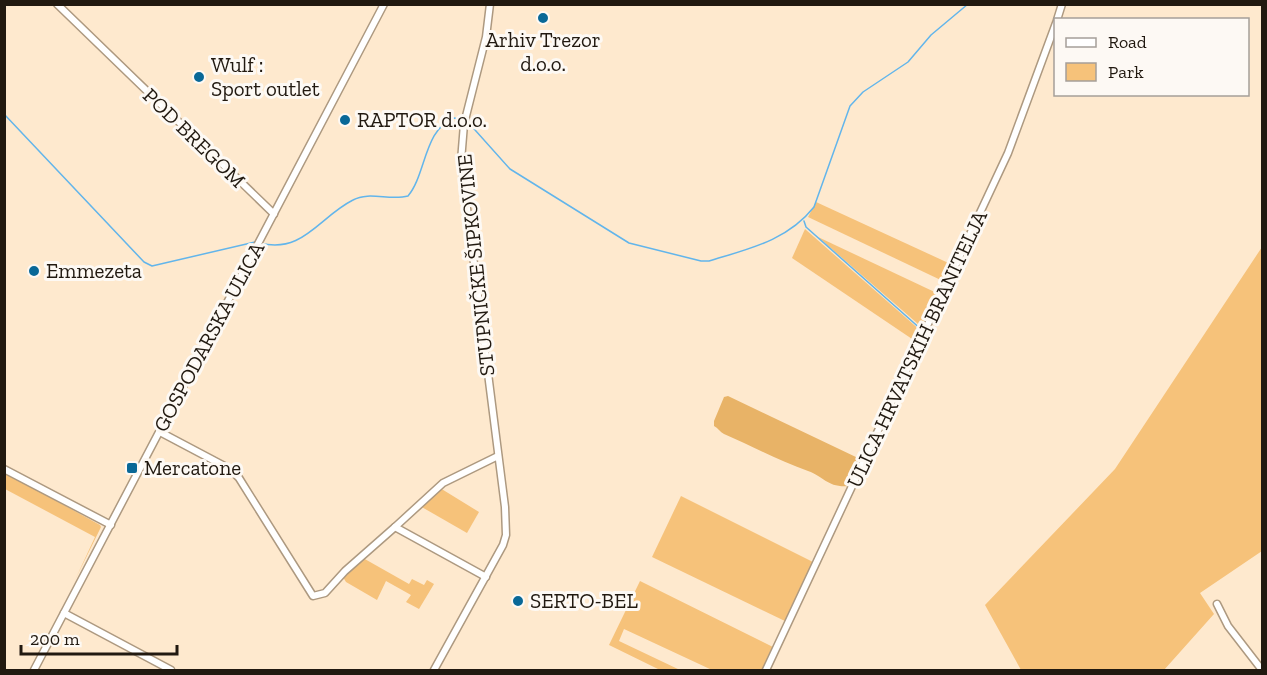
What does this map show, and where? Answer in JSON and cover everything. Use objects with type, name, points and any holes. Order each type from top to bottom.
[{"type":"street","name":"POD BREGOM","points":[[57,4],[114,62],[274,214]]},
{"type":"street","name":"GOSPODARSKA ULICA","points":[[34,670],[384,4]]},
{"type":"street","name":"STUPNIČKE ŠIPKOVINE","points":[[434,670],[486,577],[506,535],[461,161],[464,121],[486,37],[490,4]]},
{"type":"street","name":"ULICA HRVATSKIH BRANITELJA","points":[[766,670],[1008,153],[1054,26]]},
{"type":"street","points":[[160,432],[230,469],[239,478],[308,591],[314,596],[325,594],[345,571],[443,483],[498,456]]},
{"type":"street","points":[[4,469],[111,525]]},
{"type":"street","points":[[395,527],[486,577]]},
{"type":"street","points":[[1217,604],[1228,626],[1263,670]]},
{"type":"street","points":[[64,613],[171,670]]},
{"type":"green space","points":[[816,202],[955,266],[947,283],[808,217]]},
{"type":"green space","points":[[805,229],[921,331],[918,343],[792,258]]},
{"type":"green space","points":[[818,237],[941,295],[925,330]]},
{"type":"green space","points":[[1262,247],[1262,551],[1200,593],[1214,614],[1164,670],[1021,670],[985,605],[1115,469]]},
{"type":"green space","points":[[4,472],[100,525],[101,527],[75,580],[95,537],[5,489]]},
{"type":"green space","points":[[440,488],[479,512],[467,533],[420,506]]},
{"type":"green space","points":[[681,496],[815,563],[787,622],[652,557]]},
{"type":"green space","points":[[363,558],[409,584],[412,579],[424,585],[427,580],[434,584],[419,609],[406,602],[411,595],[386,581],[377,600],[346,582],[343,577]]},
{"type":"green space","points":[[640,581],[775,648],[764,670],[712,670],[624,629],[619,641],[680,670],[660,670],[609,645]]},
{"type":"shaded area","points":[[728,396],[858,458],[860,466],[850,486],[831,484],[814,473],[723,433],[714,426],[714,421],[724,397]]},
{"type":"waterway","points":[[467,121],[510,169],[629,243],[709,261],[766,242],[792,228],[803,219],[814,207],[850,106],[863,92],[908,62],[931,35],[968,4]]},
{"type":"waterway","points":[[4,114],[144,262],[152,266],[255,242]]},
{"type":"waterway","points":[[260,243],[275,245],[299,239],[341,207],[359,197],[408,196],[437,132],[454,118],[462,120]]},
{"type":"waterway","points":[[804,221],[806,227],[923,331]]},
{"type":"place","name":"Arhiv Trezor d.o.o.","points":[[543,18]]},
{"type":"place","name":"Wulf : Sport outlet","points":[[199,77]]},
{"type":"place","name":"RAPTOR d.o.o.","points":[[345,120]]},
{"type":"place","name":"Emmezeta","points":[[34,271]]},
{"type":"place","name":"Mercatone","points":[[132,468]]},
{"type":"place","name":"SERTO-BEL","points":[[518,601]]}]
